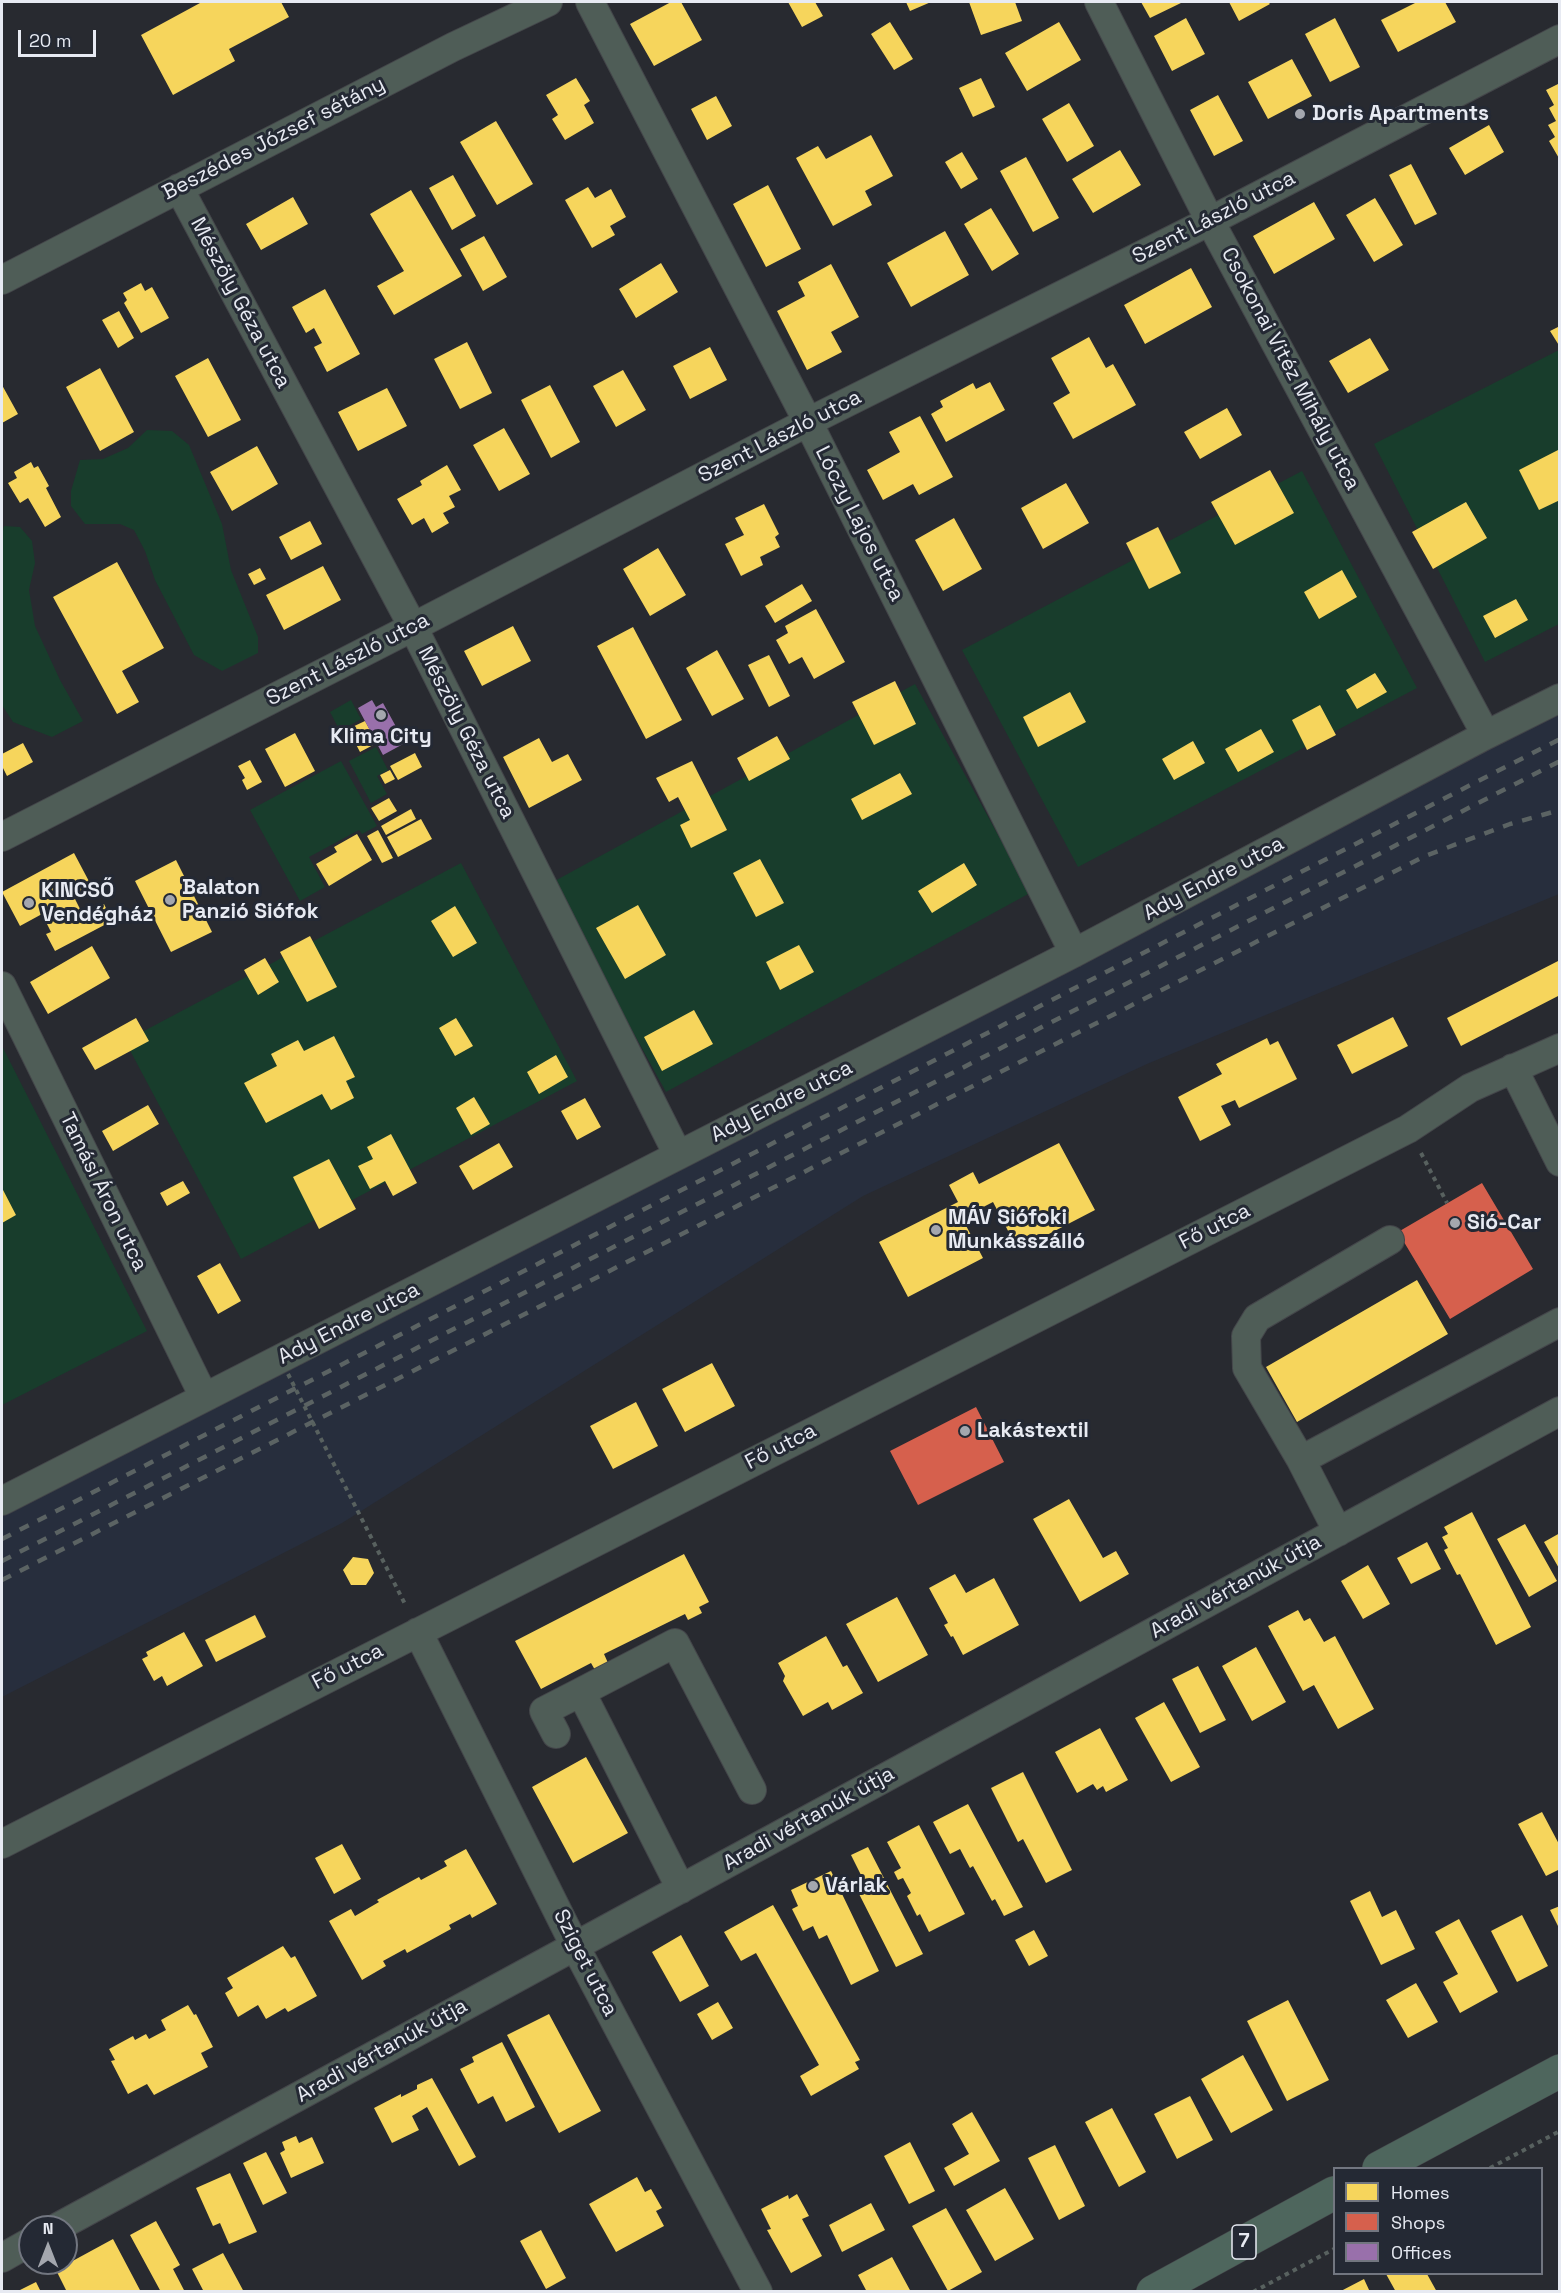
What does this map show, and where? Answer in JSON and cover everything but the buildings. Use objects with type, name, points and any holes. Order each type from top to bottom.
[{"type":"main road","points":[[1383,2167],[1560,2071]]},
{"type":"main road","name":"7","points":[[1153,2292],[1333,2194]]},
{"type":"street","name":"Beszédes József sétány","points":[[2,280],[453,47],[548,2]]},
{"type":"street","name":"Lóczy Lajos utca","points":[[590,2],[808,422],[1074,953]]},
{"type":"street","name":"Csokonai Vitéz Mihály utca","points":[[1099,2],[1210,221],[1486,735]]},
{"type":"street","name":"Szent László utca","points":[[2,837],[808,422],[1210,221],[1560,39]]},
{"type":"street","name":"Mészöly Géza utca","points":[[179,188],[413,627],[678,1155]]},
{"type":"street","name":"Ady Endre utca","points":[[2,1501],[1074,953],[1560,698]]},
{"type":"street","name":"Tamási Áron utca","points":[[2,986],[204,1397]]},
{"type":"street","name":"Fő utca","points":[[2,1844],[1408,1129],[1470,1088],[1559,1049]]},
{"type":"street","points":[[1513,1068],[1560,1162]]},
{"type":"street","points":[[1338,1532],[1301,1460],[1247,1368],[1246,1336],[1257,1318],[1390,1240]]},
{"type":"street","points":[[1301,1460],[1560,1322]]},
{"type":"street","name":"Aradi vértanúk útja","points":[[78,2216],[1560,1411]]},
{"type":"street","name":"Sziget utca","points":[[418,1632],[575,1946],[758,2292]]},
{"type":"street","points":[[556,1734],[544,1711],[675,1644],[752,1790]]},
{"type":"street","points":[[580,1692],[681,1889]]},
{"type":"street","points":[[2,2258],[18,2249]]},
{"type":"path","points":[[1408,1129],[1447,1203]]},
{"type":"path","points":[[288,1374],[406,1606]]},
{"type":"path","points":[[1494,2167],[1560,2131]]},
{"type":"path","points":[[1253,2292],[1333,2250]]},
{"type":"shaded area","points":[[1559,687],[1559,894],[1147,1064],[863,1196],[342,1523],[2,1697],[2,1490]]},
{"type":"green space","points":[[1559,350],[1559,624],[1485,662],[1374,444]]},
{"type":"green space","points":[[147,430],[172,431],[189,445],[222,524],[231,570],[258,637],[258,653],[222,671],[194,655],[155,580],[145,551],[134,530],[120,524],[85,524],[71,506],[71,491],[80,460],[103,459],[128,448]]},
{"type":"green space","points":[[1302,471],[1417,688],[1078,867],[962,650]]},
{"type":"green space","points":[[4,526],[20,527],[32,541],[35,563],[29,590],[35,626],[60,680],[83,721],[52,737],[13,722],[2,705],[2,535]]},
{"type":"green space","points":[[915,684],[1030,893],[666,1092],[551,883]]},
{"type":"green space","points":[[351,700],[361,719],[340,731],[330,712]]},
{"type":"green space","points":[[376,747],[388,770],[377,776],[387,794],[371,803],[349,761]]},
{"type":"green space","points":[[341,761],[377,826],[362,834],[359,830],[309,857],[325,887],[300,901],[250,810]]},
{"type":"green space","points":[[461,863],[577,1081],[241,1259],[125,1041]]},
{"type":"green space","points":[[2,1046],[147,1331],[2,1405]]},
{"type":"railway","points":[[2,1539],[1560,739]]},
{"type":"railway","points":[[2,1561],[1560,761]]},
{"type":"railway","points":[[2,1580],[1425,856],[1510,824],[1560,810]]},
{"type":"place","name":"Doris Apartments","points":[[1300,114]]},
{"type":"place","name":"Klima City","points":[[381,715]]},
{"type":"place","name":"Balaton Panzió Siófok","points":[[170,900]]},
{"type":"place","name":"KINCSŐ Vendégház","points":[[29,903]]},
{"type":"place","name":"Sió-Car","points":[[1455,1223]]},
{"type":"place","name":"MÁV Siófoki Munkásszálló","points":[[936,1230]]},
{"type":"place","name":"Lakástextil","points":[[965,1431]]},
{"type":"place","name":"Várlak","points":[[813,1886]]}]
